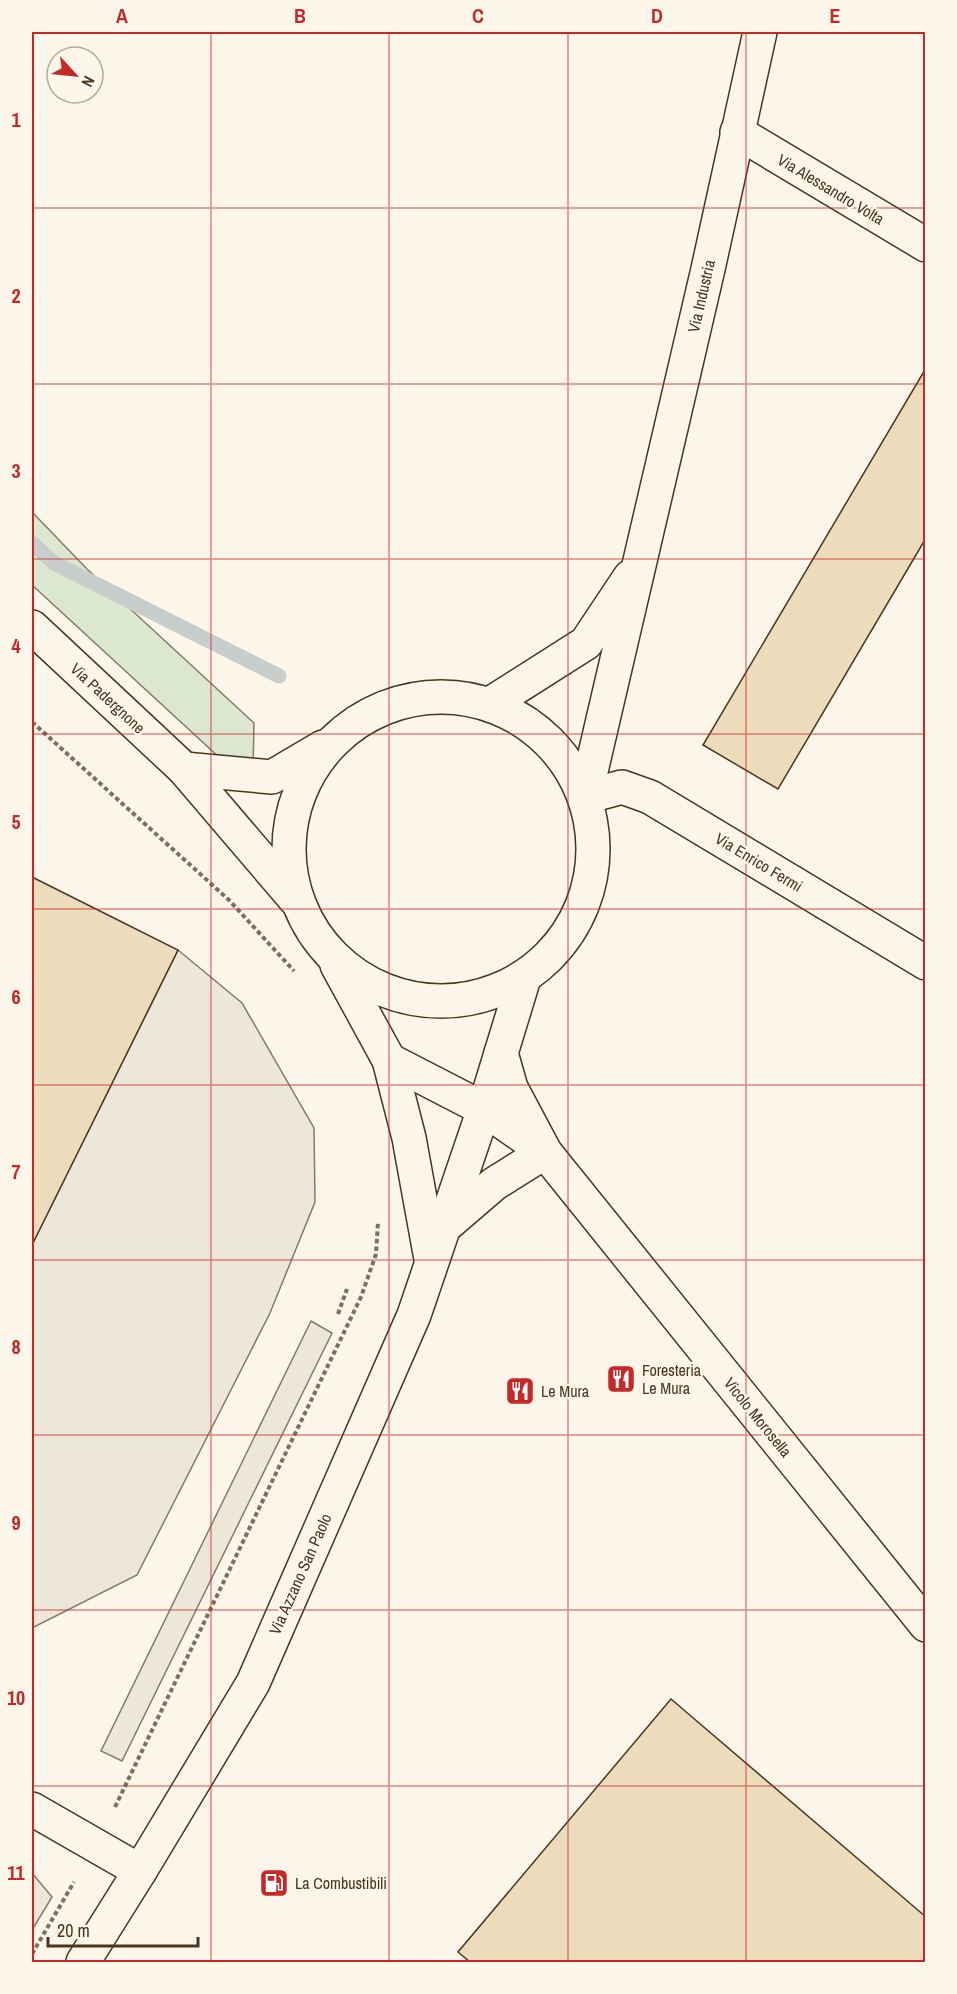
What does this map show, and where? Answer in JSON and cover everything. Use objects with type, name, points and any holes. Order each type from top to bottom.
[{"type":"street","name":"Via Industria","points":[[585,796],[708,269],[760,32]]},
{"type":"street","name":"Via Alessandro Volta","points":[[737,132],[926,245]]},
{"type":"street","name":"Via Industria","points":[[490,704],[586,643],[641,561]]},
{"type":"street","name":"Via Padergnone","points":[[32,627],[184,769],[297,902]]},
{"type":"street","points":[[184,769],[272,777],[331,742],[358,720],[388,705],[422,697],[456,697],[490,704],[521,719],[548,740],[570,766],[585,796],[592,830],[593,864],[586,898],[571,928],[550,956],[524,978],[492,993],[459,1001],[425,1002],[392,994],[360,980],[334,959],[312,932],[297,902],[289,868],[289,834],[296,800],[310,770],[331,742]]},
{"type":"street","name":"Via Enrico Fermi","points":[[585,796],[622,787],[650,797],[926,963]]},
{"type":"street","name":"Via Azzano San Paolo","points":[[334,959],[389,1060],[409,1138],[432,1263]]},
{"type":"street","name":"Via Azzano San Paolo","points":[[83,1962],[253,1683],[414,1315],[484,1109],[524,978]]},
{"type":"street","points":[[501,1053],[512,1088],[545,1152]]},
{"type":"street","points":[[389,1060],[484,1109],[545,1152]]},
{"type":"street","points":[[444,1227],[494,1184],[545,1152]]},
{"type":"street","name":"Vicolo Morosella","points":[[545,1152],[926,1625]]},
{"type":"street","points":[[32,1809],[140,1871]]},
{"type":"path","points":[[32,722],[229,900],[297,975]]},
{"type":"path","points":[[32,1954],[96,1845],[361,1296],[376,1254],[378,1218]]},
{"type":"path","points":[[338,1314],[347,1289]]},
{"type":"green space","points":[[32,512],[87,569],[254,723],[253,771],[234,771],[32,585]]},
{"type":"shaded area","points":[[178,950],[242,1003],[314,1128],[315,1202],[270,1313],[137,1575],[32,1628],[32,1245]]},
{"type":"shaded area","points":[[311,1321],[332,1333],[122,1761],[101,1751]]},
{"type":"shaded area","points":[[32,1873],[52,1897],[32,1930]]},
{"type":"building","points":[[926,368],[926,538],[778,789],[703,745]]},
{"type":"building","points":[[32,877],[178,950],[32,1245]]},
{"type":"building","points":[[671,1699],[926,1917],[926,1962],[470,1962],[458,1952]]},
{"type":"waterway","points":[[32,543],[54,563],[279,676]]},
{"type":"place","name":"Foresteria Le Mura","points":[[621,1379]]},
{"type":"place","name":"Le Mura","points":[[520,1391]]},
{"type":"place","name":"La Combustibili","points":[[274,1883]]}]
